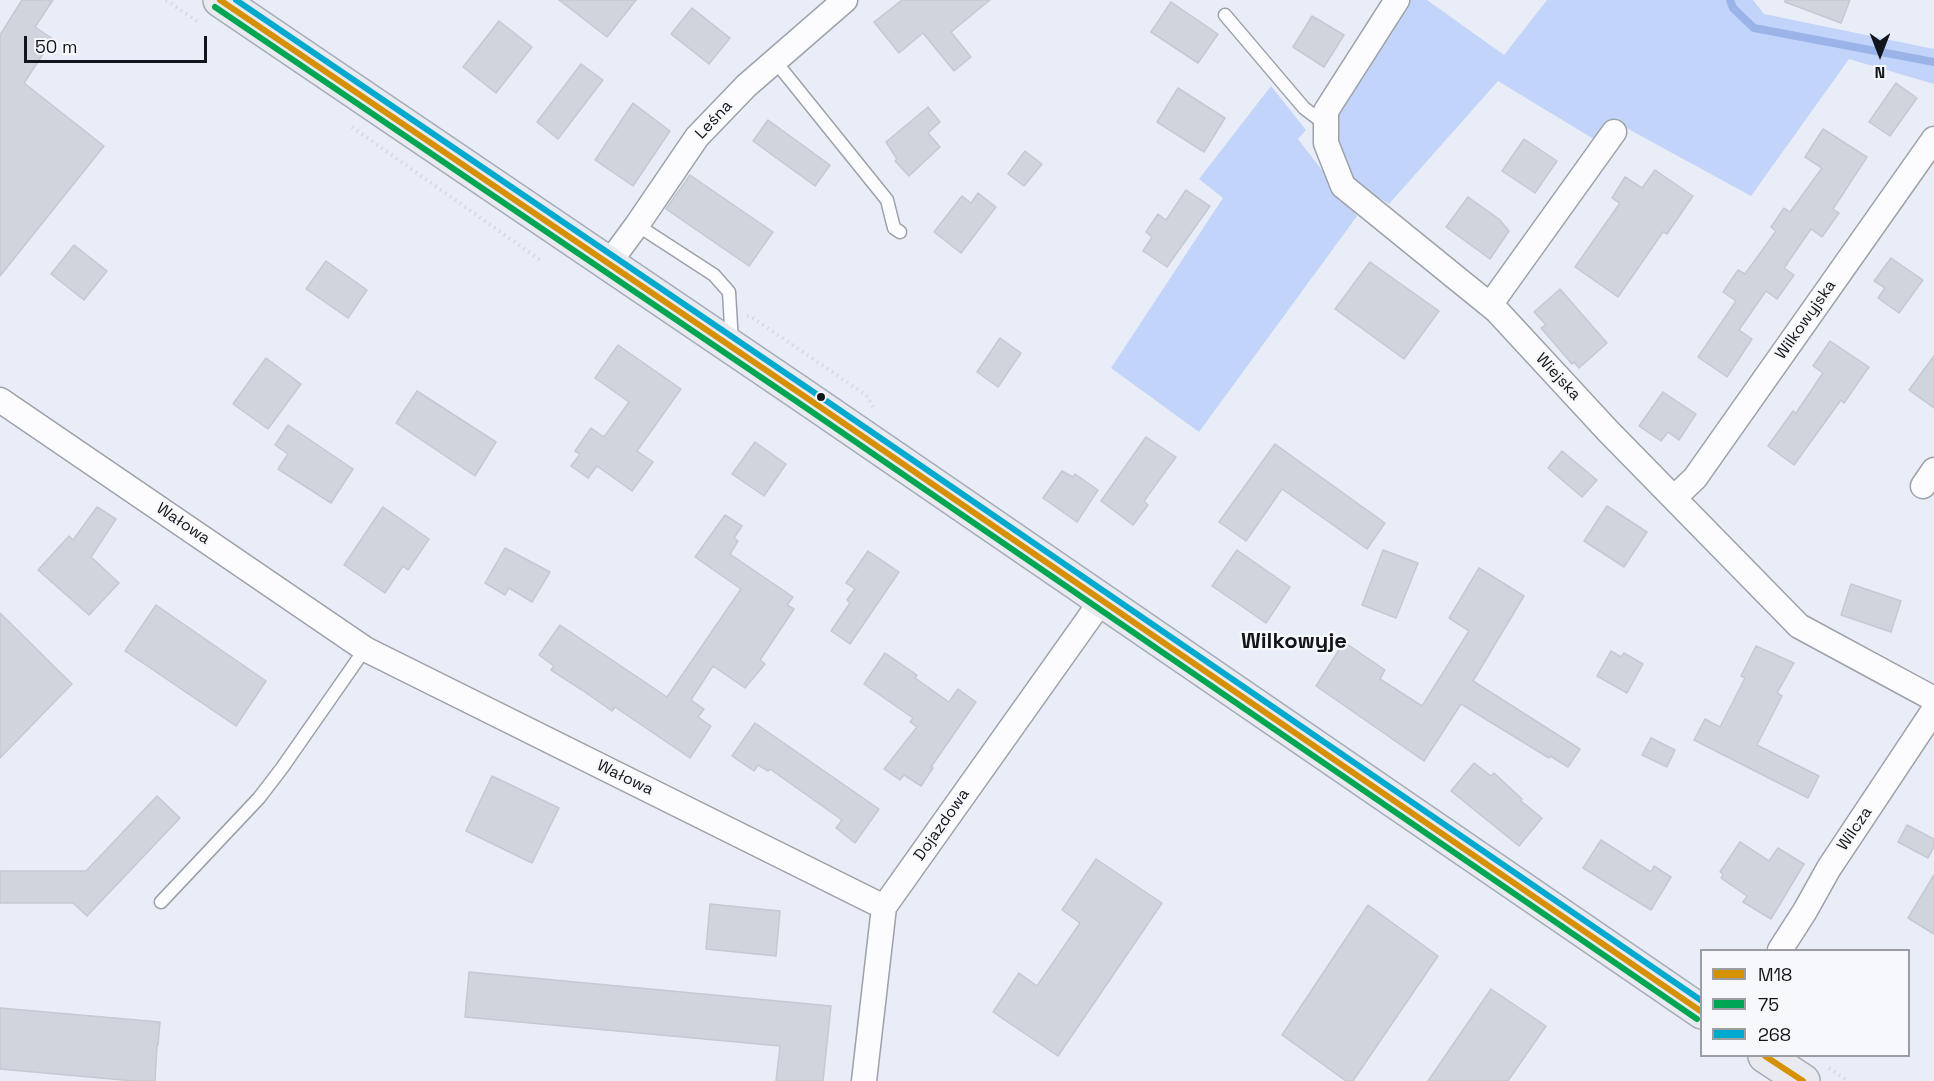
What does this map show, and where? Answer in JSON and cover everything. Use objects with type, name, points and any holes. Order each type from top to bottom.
[{"type":"main road","points":[[211,12],[609,263],[1700,1011]]},
{"type":"main road","points":[[1767,1057],[1803,1081]]},
{"type":"street","name":"Leśna","points":[[609,263],[697,137],[746,86],[845,0]]},
{"type":"street","name":"Wiejska","points":[[1397,0],[1326,111],[1326,143],[1342,186],[1490,305],[1608,432],[1799,626],[1934,699]]},
{"type":"street","points":[[1490,305],[1614,132]]},
{"type":"street","name":"Wilkowyjska","points":[[1674,498],[1695,478],[1934,139]]},
{"type":"street","name":"Wałowa","points":[[0,400],[365,648],[884,907]]},
{"type":"street","name":"Dojazdowa","points":[[864,1081],[884,907],[1102,600]]},
{"type":"street","name":"Wilcza","points":[[1781,949],[1829,868],[1934,710]]},
{"type":"lane","points":[[1225,15],[1304,108],[1326,124]]},
{"type":"lane","points":[[775,61],[887,200],[894,228],[900,232]]},
{"type":"lane","points":[[637,225],[714,275],[729,292],[732,347]]},
{"type":"lane","points":[[162,902],[265,791],[365,648]]},
{"type":"path","points":[[166,0],[211,12]]},
{"type":"path","points":[[344,122],[540,260]]},
{"type":"shaded area","points":[[1408,0],[1427,0],[1504,55],[1547,0],[1753,0],[1764,14],[1934,49],[1934,84],[1849,59],[1751,196],[1610,119],[1597,141],[1498,81],[1389,204],[1348,178],[1338,148],[1335,115]]},
{"type":"shaded area","points":[[1271,86],[1306,130],[1298,139],[1357,216],[1199,432],[1111,368],[1223,198],[1199,179]]},
{"type":"building","points":[[22,0],[53,0],[35,27],[53,39],[24,83],[104,146],[0,276],[0,35]]},
{"type":"building","points":[[559,0],[636,0],[607,37]]},
{"type":"building","points":[[902,0],[990,0],[951,32],[971,57],[954,71],[923,33],[899,53],[874,22]]},
{"type":"building","points":[[1785,0],[1850,0],[1841,23],[1785,2]]},
{"type":"building","points":[[1171,2],[1218,34],[1198,63],[1151,32]]},
{"type":"building","points":[[692,8],[730,38],[709,64],[671,34]]},
{"type":"building","points":[[1312,16],[1344,35],[1324,67],[1293,47]]},
{"type":"building","points":[[499,21],[532,47],[496,93],[463,67]]},
{"type":"building","points":[[581,64],[603,80],[558,139],[537,122]]},
{"type":"building","points":[[1896,83],[1917,98],[1890,136],[1869,122]]},
{"type":"building","points":[[1178,88],[1225,118],[1204,152],[1157,122]]},
{"type":"building","points":[[633,103],[670,131],[633,186],[595,160]]},
{"type":"building","points":[[928,107],[940,122],[928,133],[940,147],[909,176],[895,161],[897,159],[886,142]]},
{"type":"building","points":[[768,120],[830,165],[815,186],[753,141]]},
{"type":"building","points":[[1823,129],[1867,157],[1833,209],[1839,213],[1822,237],[1811,229],[1784,268],[1794,275],[1777,299],[1766,291],[1739,330],[1752,339],[1727,377],[1698,357],[1736,301],[1723,292],[1738,270],[1745,274],[1776,231],[1771,227],[1784,208],[1790,212],[1822,168],[1805,157]]},
{"type":"building","points":[[1524,139],[1557,161],[1535,193],[1502,171]]},
{"type":"building","points":[[1025,151],[1042,164],[1024,186],[1008,174]]},
{"type":"building","points":[[1655,170],[1693,196],[1667,234],[1663,232],[1618,297],[1575,267],[1620,203],[1612,198],[1625,177],[1642,188]]},
{"type":"building","points":[[690,175],[773,232],[749,266],[666,209]]},
{"type":"building","points":[[1186,190],[1210,206],[1167,267],[1143,251],[1152,237],[1146,232],[1158,214],[1166,220]]},
{"type":"building","points":[[978,193],[996,207],[961,253],[934,232],[962,196],[971,203]]},
{"type":"building","points":[[1468,197],[1499,219],[1509,231],[1490,259],[1446,227]]},
{"type":"building","points":[[74,245],[107,271],[84,300],[51,274]]},
{"type":"building","points":[[1891,258],[1923,280],[1899,313],[1878,298],[1885,288],[1874,281]]},
{"type":"building","points":[[326,261],[367,290],[348,318],[306,289]]},
{"type":"building","points":[[1370,262],[1439,311],[1404,359],[1335,309]]},
{"type":"building","points":[[1560,289],[1607,343],[1579,368],[1574,362],[1572,364],[1541,328],[1546,325],[1534,312]]},
{"type":"building","points":[[1000,338],[1021,353],[998,387],[977,372]]},
{"type":"building","points":[[1830,341],[1869,367],[1844,403],[1841,400],[1794,465],[1768,446],[1793,411],[1796,413],[1823,373],[1813,366]]},
{"type":"building","points":[[618,345],[681,389],[637,451],[653,462],[632,491],[597,466],[588,478],[571,466],[580,454],[575,451],[591,428],[604,437],[629,402],[595,378]]},
{"type":"building","points":[[1934,356],[1934,408],[1909,390]]},
{"type":"building","points":[[266,358],[301,384],[268,429],[233,404]]},
{"type":"building","points":[[417,391],[496,442],[475,476],[396,423]]},
{"type":"building","points":[[1663,392],[1696,414],[1679,440],[1668,432],[1661,441],[1639,426]]},
{"type":"building","points":[[288,425],[353,469],[331,503],[278,469],[288,454],[275,445]]},
{"type":"building","points":[[1146,437],[1176,457],[1144,501],[1148,505],[1133,525],[1101,501]]},
{"type":"building","points":[[755,442],[786,464],[764,496],[732,474]]},
{"type":"building","points":[[1275,444],[1385,523],[1367,549],[1282,489],[1246,541],[1219,522]]},
{"type":"building","points":[[1562,451],[1597,480],[1582,497],[1548,468]]},
{"type":"building","points":[[1062,471],[1073,477],[1075,474],[1098,490],[1077,522],[1043,498]]},
{"type":"building","points":[[1607,506],[1647,532],[1624,567],[1584,541]]},
{"type":"building","points":[[97,507],[116,519],[91,557],[119,583],[89,615],[38,570],[69,536],[73,540]]},
{"type":"building","points":[[383,507],[429,539],[408,570],[403,566],[385,593],[344,565]]},
{"type":"building","points":[[725,515],[742,526],[734,538],[738,541],[730,554],[793,597],[787,605],[794,609],[760,660],[765,664],[745,688],[713,666],[691,700],[704,709],[698,717],[711,726],[690,758],[615,707],[612,711],[551,670],[554,666],[539,655],[560,625],[667,697],[741,589],[695,557]]},
{"type":"building","points":[[505,548],[550,572],[532,602],[509,588],[505,595],[485,583]]},
{"type":"building","points":[[1237,550],[1290,587],[1266,623],[1212,586]]},
{"type":"building","points":[[1383,550],[1418,563],[1396,618],[1362,605]]},
{"type":"building","points":[[868,551],[899,572],[850,644],[831,631],[850,603],[847,600],[855,589],[846,583]]},
{"type":"building","points":[[1479,568],[1524,596],[1473,681],[1580,749],[1568,767],[1550,756],[1549,758],[1461,704],[1424,761],[1316,686],[1344,642],[1385,670],[1380,679],[1422,706],[1469,631],[1449,618]]},
{"type":"building","points":[[1851,584],[1901,601],[1891,632],[1841,615]]},
{"type":"building","points":[[156,605],[266,681],[236,726],[125,651]]},
{"type":"building","points":[[0,613],[72,684],[0,758]]},
{"type":"building","points":[[1756,646],[1794,663],[1777,693],[1782,696],[1757,745],[1819,776],[1808,798],[1694,740],[1705,719],[1720,727],[1745,678],[1741,676]]},
{"type":"building","points":[[1611,651],[1621,657],[1624,653],[1643,664],[1627,693],[1597,676]]},
{"type":"building","points":[[885,653],[917,675],[915,678],[949,702],[958,689],[976,702],[931,767],[933,768],[921,786],[904,775],[900,780],[884,769],[917,727],[910,722],[913,718],[864,684]]},
{"type":"building","points":[[755,723],[879,809],[855,843],[836,828],[842,820],[770,769],[768,771],[758,765],[754,771],[732,756]]},
{"type":"building","points":[[1651,738],[1675,750],[1667,767],[1642,755]]},
{"type":"building","points":[[1474,763],[1491,776],[1494,773],[1522,799],[1521,801],[1542,818],[1519,846],[1451,791]]},
{"type":"building","points":[[492,776],[559,808],[532,863],[466,831]]},
{"type":"building","points":[[157,796],[180,818],[87,916],[73,903],[0,903],[0,871],[86,871]]},
{"type":"building","points":[[1907,825],[1934,839],[1934,847],[1928,858],[1898,842]]},
{"type":"building","points":[[1601,840],[1651,872],[1654,866],[1671,877],[1651,910],[1583,868]]},
{"type":"building","points":[[1740,842],[1769,861],[1778,848],[1804,864],[1771,919],[1743,902],[1747,896],[1721,878],[1723,874],[1720,872]]},
{"type":"building","points":[[1096,859],[1162,903],[1058,1056],[993,1012],[1019,973],[1037,986],[1080,923],[1062,910]]},
{"type":"building","points":[[1934,875],[1934,934],[1908,918]]},
{"type":"building","points":[[710,904],[780,911],[776,956],[706,949]]},
{"type":"building","points":[[1368,905],[1438,956],[1353,1081],[1346,1081],[1282,1035]]},
{"type":"building","points":[[469,972],[831,1006],[823,1081],[776,1081],[780,1046],[465,1017]]},
{"type":"building","points":[[1491,989],[1546,1026],[1508,1081],[1428,1081]]},
{"type":"building","points":[[0,1008],[160,1022],[155,1081],[0,1069]]},
{"type":"waterway","points":[[1730,0],[1733,8],[1754,28],[1934,62]]},
{"type":"transit line","name":"M18","points":[[220,0],[804,396],[1700,1011]]},
{"type":"transit line","name":"268","points":[[236,0],[809,389],[1700,1000]]},
{"type":"transit line","name":"75","points":[[215,7],[799,403],[1697,1019]]},
{"type":"transit line","name":"M18","points":[[1767,1057],[1803,1081]]},
{"type":"district","name":"Wilkowyje","points":[[1294,642]]}]
